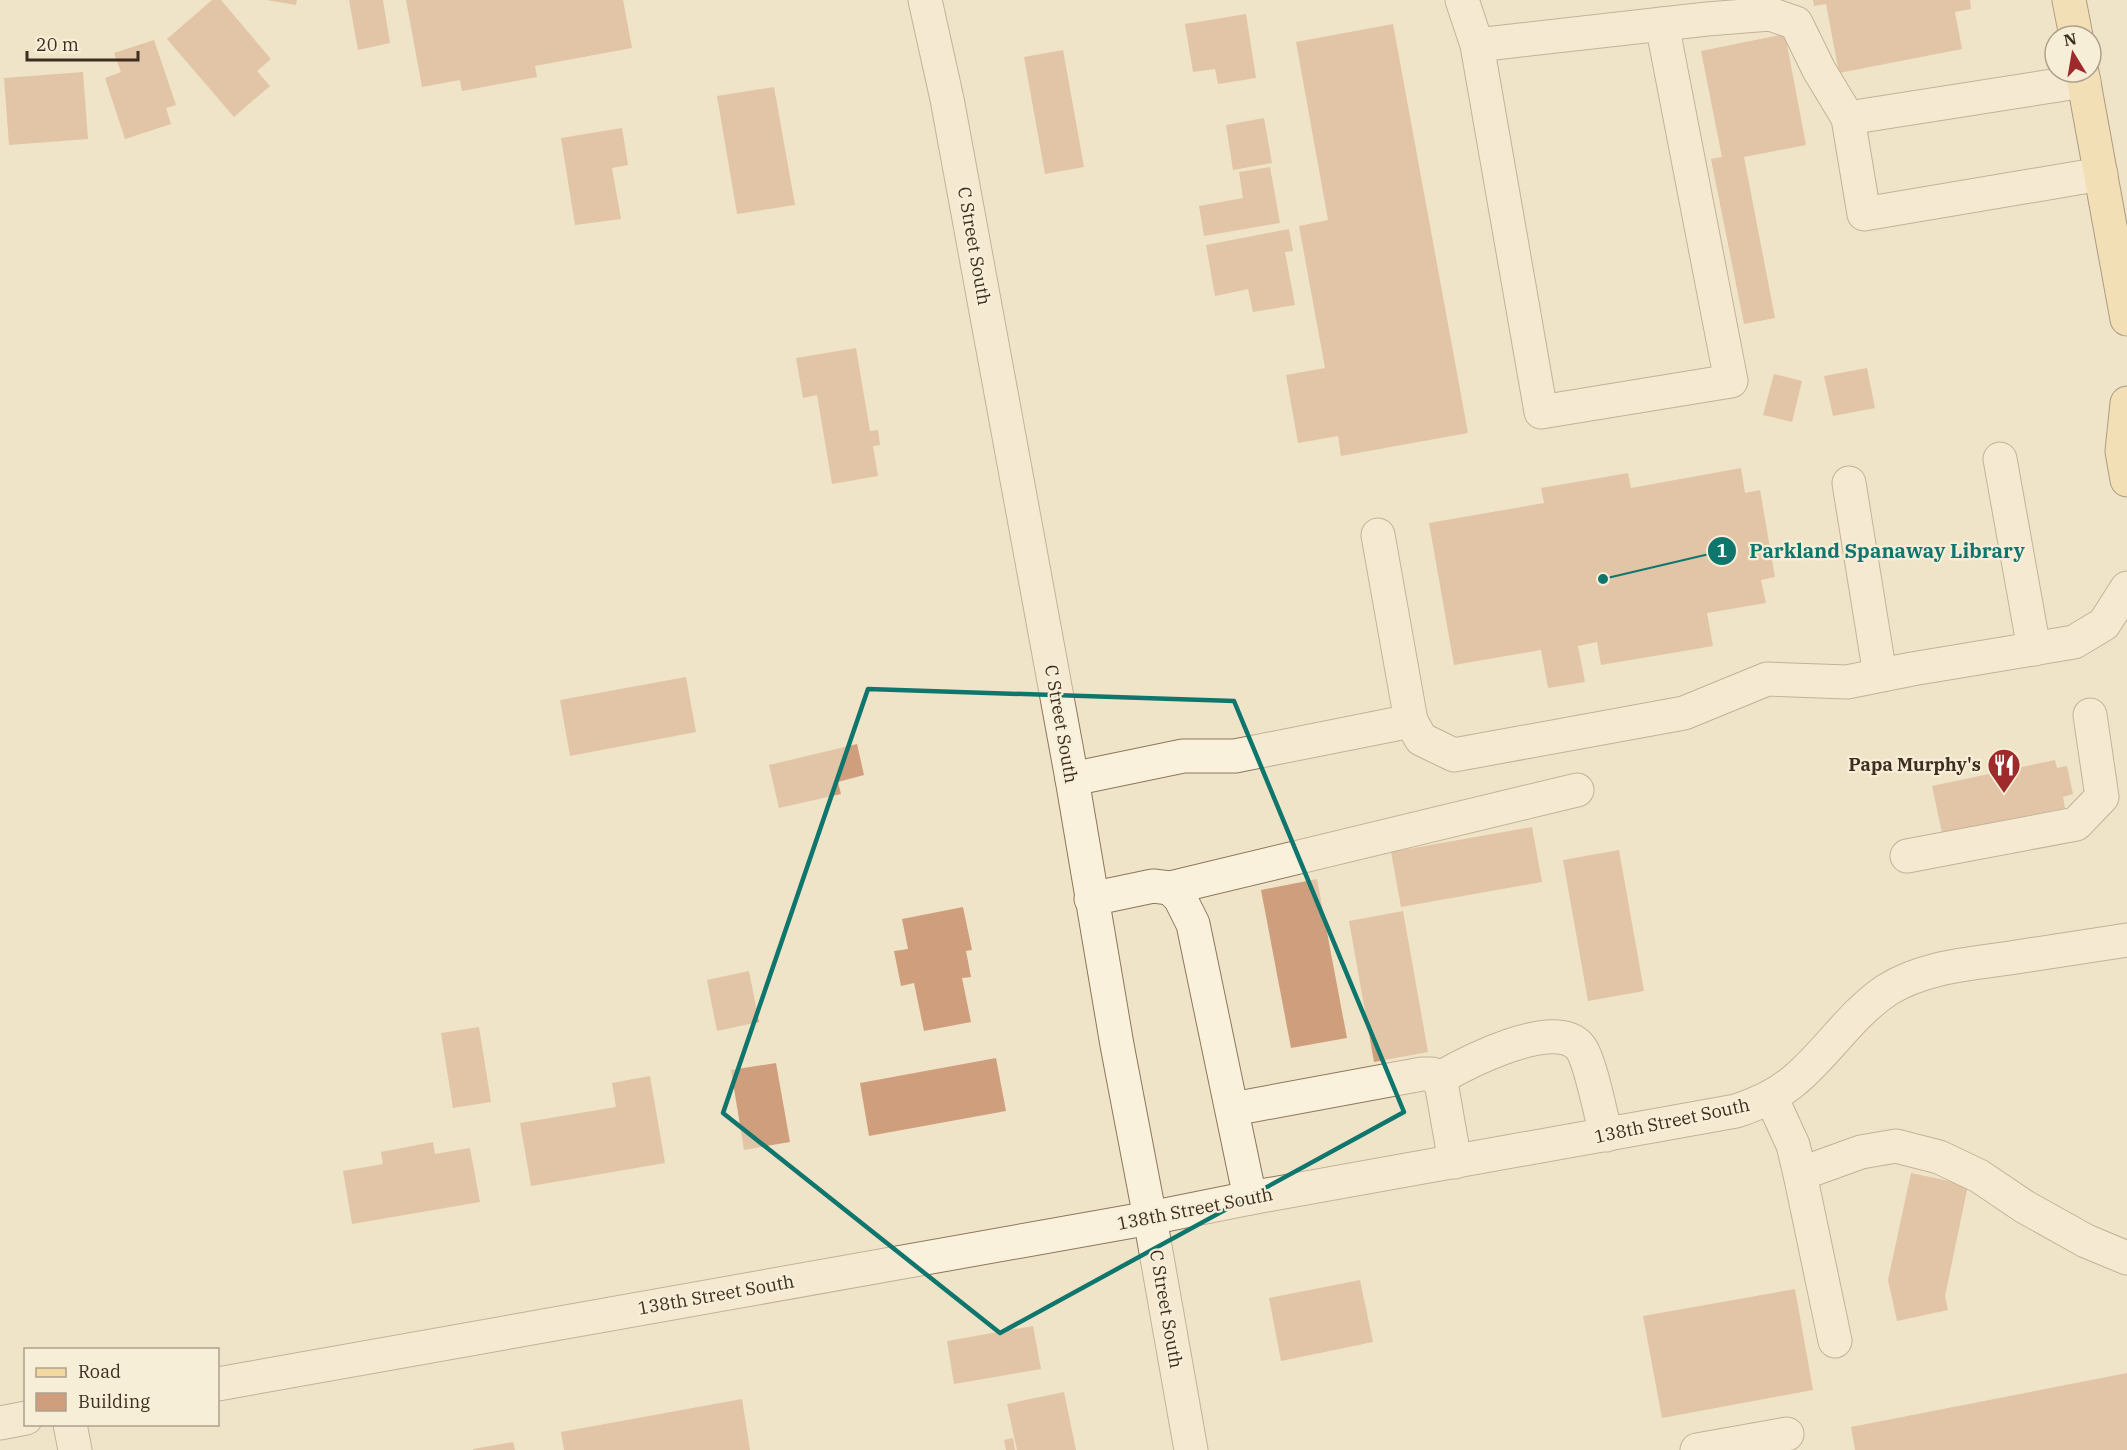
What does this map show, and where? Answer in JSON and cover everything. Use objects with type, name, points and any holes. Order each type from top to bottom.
[{"type":"main road","points":[[2069,0],[2074,24]]},
{"type":"main road","points":[[2084,84],[2127,319]]},
{"type":"main road","points":[[2127,404],[2122,451],[2127,480]]},
{"type":"street","name":"C Street South","points":[[925,0],[947,99],[1191,1450]]},
{"type":"street","points":[[1462,0],[1477,45],[1541,412],[1731,381],[1662,24]]},
{"type":"street","points":[[1477,45],[1770,14],[1796,23],[1819,70],[1848,118],[1864,214],[2101,174]]},
{"type":"street","points":[[1848,118],[2043,83]]},
{"type":"street","points":[[2000,459],[2034,649]]},
{"type":"street","points":[[1849,483],[1880,675]]},
{"type":"street","points":[[1378,535],[1411,721],[1421,739],[1454,755],[1684,713],[1767,679],[1847,682],[2074,642],[2104,624],[2127,588]]},
{"type":"street","points":[[1907,856],[2076,824],[2102,797],[2090,715]]},
{"type":"street","points":[[1071,779],[1183,756],[1235,756],[1411,721]]},
{"type":"street","points":[[1091,899],[1153,886],[1170,888],[1577,790]]},
{"type":"street","points":[[1170,888],[1180,898],[1193,924],[1250,1198]]},
{"type":"street","name":"138th Street South","points":[[219,1384],[1736,1111],[1771,1097],[1796,1079],[1868,1006],[1902,981],[1967,964],[2127,940]]},
{"type":"street","points":[[1438,1079],[1493,1050],[1547,1037],[1567,1039],[1579,1045],[1586,1057],[1606,1135]]},
{"type":"street","points":[[1233,1109],[1432,1074],[1438,1079],[1442,1088],[1455,1162]]},
{"type":"street","points":[[1771,1097],[1793,1145],[1835,1341]]},
{"type":"street","points":[[1800,1174],[1861,1152],[1896,1146],[1939,1157],[1979,1176],[2025,1208],[2086,1241],[2127,1258]]},
{"type":"street","points":[[0,1423],[24,1418]]},
{"type":"street","points":[[70,1426],[75,1450]]},
{"type":"street","points":[[1697,1450],[1787,1434]]},
{"type":"highlighted area","points":[[868,689],[1234,701],[1404,1112],[1000,1333],[723,1113]]},
{"type":"building","points":[[212,0],[221,0],[271,59],[257,71],[270,86],[234,117],[167,39]]},
{"type":"building","points":[[267,0],[297,0],[296,5]]},
{"type":"building","points":[[349,0],[383,0],[390,43],[358,50]]},
{"type":"building","points":[[406,0],[623,0],[632,48],[535,66],[537,77],[462,91],[460,80],[422,87]]},
{"type":"building","points":[[1813,0],[1970,0],[1971,9],[1955,12],[1962,49],[1839,73],[1826,4],[1814,6]]},
{"type":"building","points":[[1246,14],[1256,78],[1218,84],[1215,69],[1193,72],[1185,24]]},
{"type":"building","points":[[1393,24],[1468,433],[1341,456],[1338,436],[1298,443],[1286,375],[1325,368],[1299,226],[1328,220],[1296,42]]},
{"type":"building","points":[[1785,34],[1806,145],[1744,157],[1775,318],[1744,324],[1711,159],[1722,157],[1701,51]]},
{"type":"building","points":[[154,40],[176,105],[166,108],[171,124],[125,139],[105,78],[121,72],[114,53]]},
{"type":"building","points":[[1063,50],[1084,167],[1045,174],[1024,57]]},
{"type":"building","points":[[83,72],[88,139],[9,145],[4,78]]},
{"type":"building","points":[[774,87],[795,205],[737,214],[717,96]]},
{"type":"building","points":[[1264,118],[1272,163],[1233,170],[1226,125]]},
{"type":"building","points":[[622,128],[628,165],[612,168],[621,219],[575,225],[561,138]]},
{"type":"building","points":[[1270,167],[1280,223],[1204,236],[1199,206],[1243,198],[1239,172]]},
{"type":"building","points":[[1289,229],[1293,251],[1285,252],[1295,305],[1253,312],[1248,289],[1215,296],[1206,245]]},
{"type":"building","points":[[856,348],[870,431],[878,430],[880,445],[873,446],[878,476],[832,484],[817,395],[803,398],[796,358]]},
{"type":"building","points":[[1867,368],[1875,408],[1833,416],[1824,376]]},
{"type":"building","points":[[1774,374],[1802,381],[1792,422],[1763,415]]},
{"type":"building","points":[[1741,468],[1745,493],[1760,490],[1775,577],[1761,580],[1766,603],[1707,613],[1713,646],[1601,665],[1597,642],[1578,646],[1585,682],[1548,688],[1541,650],[1454,665],[1429,523],[1544,503],[1541,488],[1628,473],[1631,488]]},
{"type":"building","points":[[686,677],[696,732],[570,756],[560,700]]},
{"type":"building","points":[[857,744],[864,775],[838,782],[841,794],[779,808],[769,765]]},
{"type":"building","points":[[2055,760],[2057,768],[2067,766],[2073,794],[2063,797],[2065,808],[1942,833],[1932,786]]},
{"type":"building","points":[[1532,827],[1542,882],[1401,907],[1391,852]]},
{"type":"building","points":[[1619,850],[1644,991],[1588,1001],[1563,860]]},
{"type":"building","points":[[1317,879],[1347,1038],[1291,1048],[1261,890]]},
{"type":"building","points":[[963,907],[972,950],[966,951],[971,977],[962,978],[971,1022],[924,1031],[914,983],[901,986],[894,951],[908,949],[902,919]]},
{"type":"building","points":[[1403,911],[1428,1052],[1374,1062],[1349,921]]},
{"type":"building","points":[[749,971],[759,1022],[717,1031],[707,980]]},
{"type":"building","points":[[479,1027],[491,1102],[453,1108],[441,1033]]},
{"type":"building","points":[[996,1058],[1006,1111],[869,1136],[860,1083]]},
{"type":"building","points":[[776,1063],[790,1142],[744,1150],[731,1070]]},
{"type":"building","points":[[650,1076],[665,1163],[531,1186],[520,1123],[616,1107],[612,1083]]},
{"type":"building","points":[[433,1142],[435,1154],[470,1148],[480,1202],[352,1224],[343,1171],[383,1164],[381,1152]]},
{"type":"building","points":[[1911,1173],[1968,1185],[1945,1296],[1948,1310],[1897,1321],[1888,1280]]},
{"type":"building","points":[[1360,1280],[1373,1342],[1281,1361],[1269,1298]]},
{"type":"building","points":[[1795,1289],[1813,1390],[1662,1418],[1643,1316]]},
{"type":"building","points":[[1033,1326],[1041,1369],[954,1384],[947,1341]]},
{"type":"building","points":[[2127,1373],[2127,1450],[1855,1450],[1851,1427]]},
{"type":"building","points":[[1064,1392],[1076,1450],[1017,1450],[1007,1404]]},
{"type":"building","points":[[742,1399],[750,1450],[564,1450],[561,1432]]},
{"type":"building","points":[[1013,1438],[1015,1450],[1006,1450],[1004,1440]]},
{"type":"building","points":[[513,1442],[515,1450],[473,1450],[473,1449]]},
{"type":"place","name":"Parkland Spanaway Library","points":[[1603,579]]},
{"type":"place","name":"Papa Murphy's","points":[[2004,794]]}]
